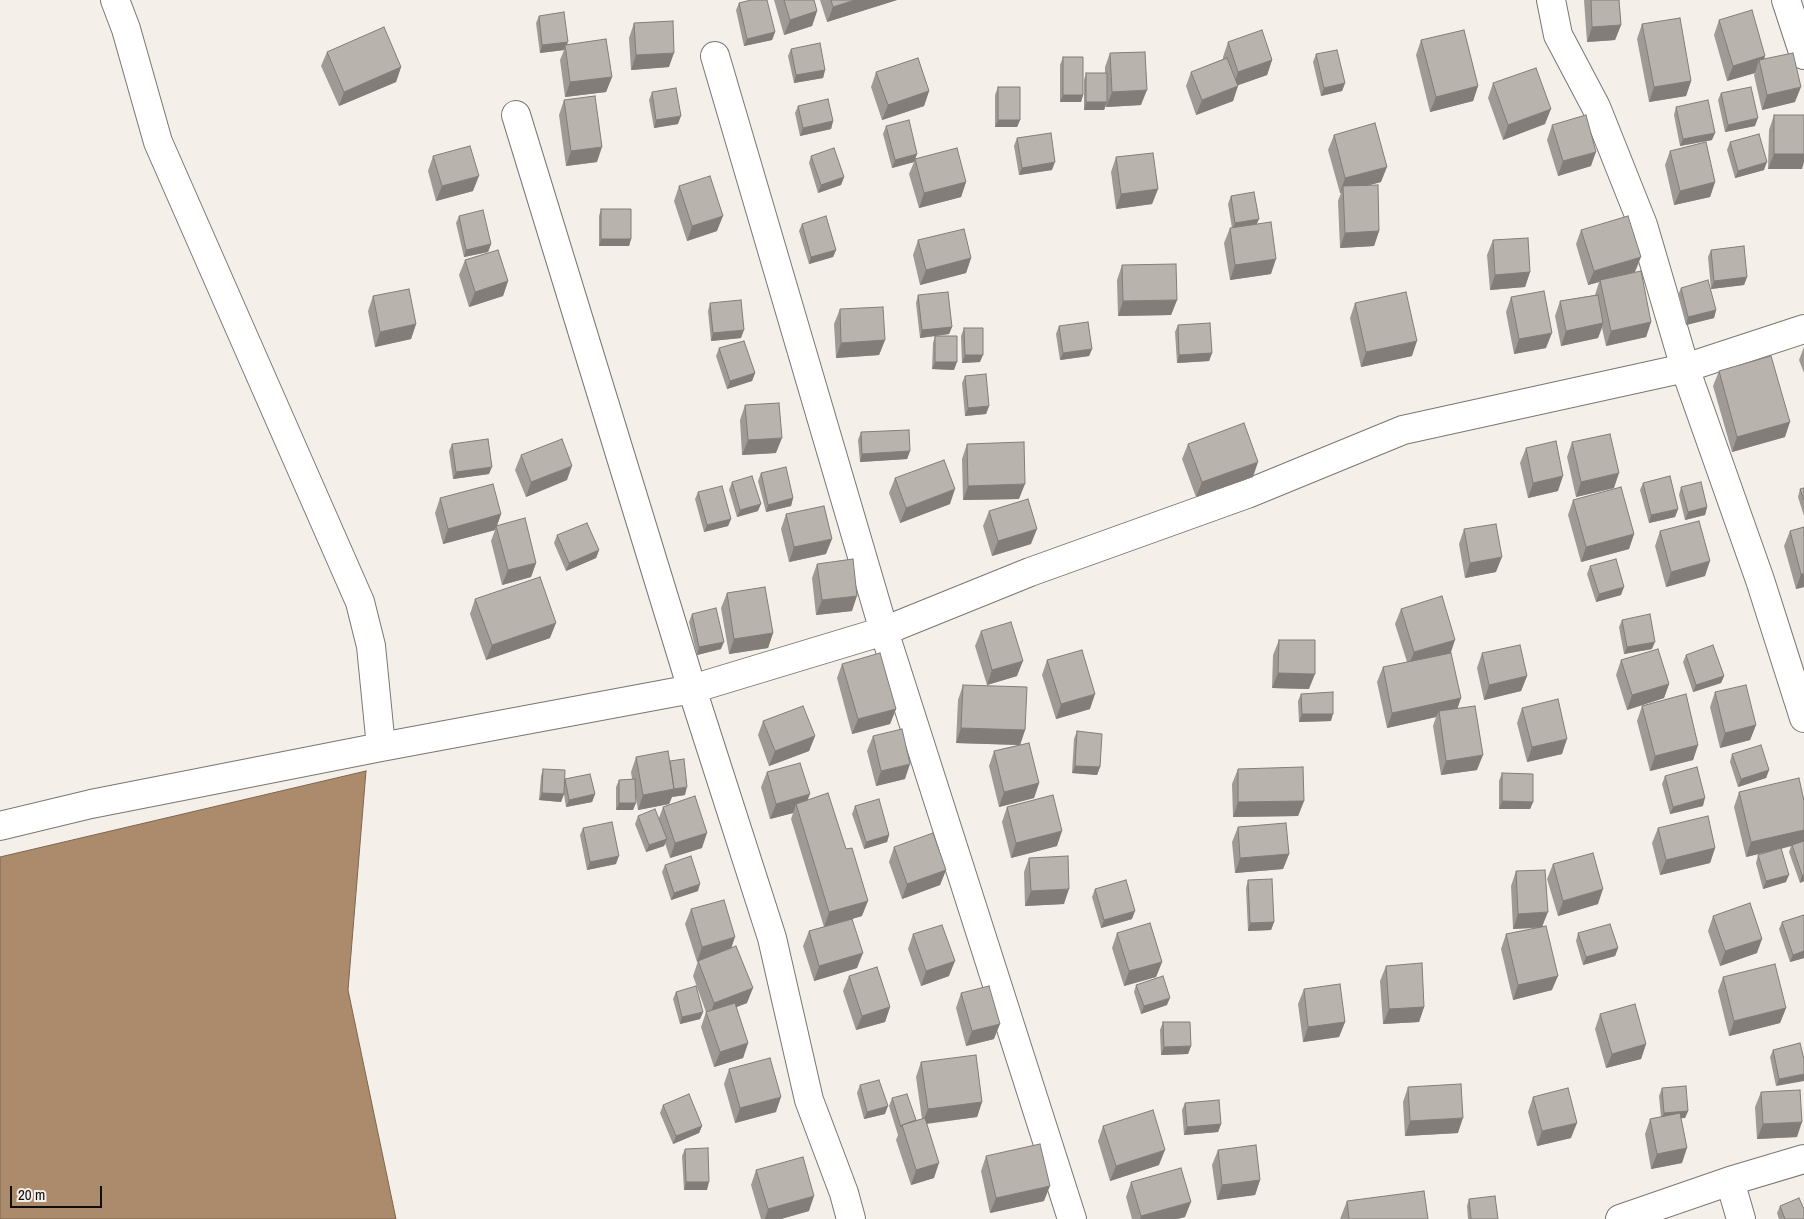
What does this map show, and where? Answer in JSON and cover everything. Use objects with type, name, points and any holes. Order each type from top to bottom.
[{"type":"street","points":[[115,0],[126,29],[158,142],[360,602],[371,646],[381,747]]},
{"type":"street","points":[[1551,0],[1558,35],[1596,108],[1643,226],[1685,368],[1760,580],[1804,718]]},
{"type":"street","points":[[1786,0],[1804,55]]},
{"type":"street","points":[[715,56],[884,631],[1072,1219]]},
{"type":"street","points":[[516,115],[692,689],[772,938],[810,1100],[844,1193],[851,1219]]},
{"type":"street","points":[[0,826],[101,802],[692,689],[884,631],[1030,572],[1247,494],[1404,430],[1685,368],[1804,329]]},
{"type":"street","points":[[1620,1219],[1730,1181],[1804,1159]]},
{"type":"street","points":[[1730,1181],[1741,1219]]},
{"type":"shaded area","points":[[366,771],[348,990],[396,1219],[0,1219],[0,857]]},
{"type":"building","points":[[751,0],[767,0],[775,32],[747,39],[739,3]]},
{"type":"building","points":[[784,0],[814,0],[817,11],[790,20]]},
{"type":"building","points":[[831,0],[855,0],[833,7]]},
{"type":"building","points":[[1591,0],[1619,0],[1621,25],[1592,27]]},
{"type":"building","points":[[1752,10],[1765,56],[1733,66],[1719,20]]},
{"type":"building","points":[[564,12],[568,42],[542,45],[539,16]]},
{"type":"building","points":[[1680,18],[1691,81],[1654,87],[1642,24]]},
{"type":"building","points":[[673,21],[674,53],[636,55],[634,23]]},
{"type":"building","points":[[384,27],[401,67],[344,92],[327,52]]},
{"type":"building","points":[[1262,30],[1272,60],[1238,72],[1228,42]]},
{"type":"building","points":[[1464,30],[1478,86],[1436,97],[1421,40]]},
{"type":"building","points":[[606,39],[612,77],[570,82],[565,45]]},
{"type":"building","points":[[820,43],[825,70],[796,75],[791,49]]},
{"type":"building","points":[[1337,50],[1345,83],[1324,88],[1316,54]]},
{"type":"building","points":[[1145,52],[1147,90],[1112,92],[1110,53]]},
{"type":"building","points":[[1793,53],[1801,87],[1767,95],[1759,60]]},
{"type":"building","points":[[1063,57],[1083,57],[1083,95],[1063,95]]},
{"type":"building","points":[[918,58],[929,91],[888,105],[876,72]]},
{"type":"building","points":[[1227,58],[1238,86],[1202,100],[1191,72]]},
{"type":"building","points":[[1536,68],[1551,109],[1508,125],[1493,83]]},
{"type":"building","points":[[1086,73],[1107,73],[1107,102],[1086,102]]},
{"type":"building","points":[[998,87],[1020,87],[1020,120],[998,120]]},
{"type":"building","points":[[1751,87],[1758,118],[1728,125],[1721,93]]},
{"type":"building","points":[[676,88],[681,116],[656,120],[652,92]]},
{"type":"building","points":[[595,96],[602,147],[571,151],[564,100]]},
{"type":"building","points":[[828,99],[833,121],[803,128],[798,106]]},
{"type":"building","points":[[1708,100],[1715,133],[1683,139],[1676,107]]},
{"type":"building","points":[[1586,115],[1596,152],[1563,161],[1552,125]]},
{"type":"building","points":[[1774,115],[1804,115],[1804,154],[1774,154]]},
{"type":"building","points":[[909,120],[917,154],[895,160],[886,126]]},
{"type":"building","points":[[1375,123],[1387,167],[1345,178],[1334,135]]},
{"type":"building","points":[[1051,133],[1055,162],[1022,168],[1017,138]]},
{"type":"building","points":[[1759,134],[1767,162],[1738,171],[1730,142]]},
{"type":"building","points":[[1706,142],[1715,182],[1680,191],[1670,151]]},
{"type":"building","points":[[470,146],[479,176],[442,186],[433,156]]},
{"type":"building","points":[[834,148],[844,177],[821,185],[811,156]]},
{"type":"building","points":[[957,148],[966,182],[924,193],[915,159]]},
{"type":"building","points":[[1153,153],[1158,189],[1121,194],[1116,157]]},
{"type":"building","points":[[710,176],[723,216],[692,226],[679,186]]},
{"type":"building","points":[[1378,185],[1379,231],[1345,233],[1343,186]]},
{"type":"building","points":[[1254,192],[1259,219],[1235,223],[1231,196]]},
{"type":"building","points":[[601,209],[631,209],[631,239],[601,239]]},
{"type":"building","points":[[483,210],[491,244],[466,250],[459,216]]},
{"type":"building","points":[[826,216],[836,250],[811,257],[802,224]]},
{"type":"building","points":[[1628,216],[1641,257],[1594,271],[1581,230]]},
{"type":"building","points":[[1271,222],[1276,259],[1235,265],[1230,228]]},
{"type":"building","points":[[964,229],[971,258],[926,270],[918,240]]},
{"type":"building","points":[[1528,238],[1530,272],[1495,275],[1493,240]]},
{"type":"building","points":[[1744,246],[1747,277],[1714,281],[1711,250]]},
{"type":"building","points":[[498,250],[508,281],[475,292],[465,260]]},
{"type":"building","points":[[1176,264],[1177,300],[1123,301],[1122,265]]},
{"type":"building","points":[[1641,271],[1651,322],[1611,331],[1600,280]]},
{"type":"building","points":[[1708,280],[1716,310],[1688,317],[1681,288]]},
{"type":"building","points":[[409,289],[416,324],[380,332],[373,296]]},
{"type":"building","points":[[1544,291],[1552,333],[1519,339],[1511,297]]},
{"type":"building","points":[[948,292],[952,327],[922,330],[918,295]]},
{"type":"building","points":[[1406,292],[1417,341],[1366,352],[1355,303]]},
{"type":"building","points":[[1598,295],[1603,323],[1566,331],[1560,301]]},
{"type":"building","points":[[741,300],[744,330],[713,333],[710,303]]},
{"type":"building","points":[[883,307],[885,340],[841,343],[840,309]]},
{"type":"building","points":[[1088,322],[1092,349],[1063,353],[1059,326]]},
{"type":"building","points":[[1210,323],[1212,353],[1179,355],[1178,325]]},
{"type":"building","points":[[964,328],[983,328],[983,355],[965,355]]},
{"type":"building","points":[[935,336],[957,336],[957,362],[935,362]]},
{"type":"building","points":[[744,341],[755,373],[730,381],[719,348]]},
{"type":"building","points":[[1771,356],[1790,422],[1737,437],[1719,371]]},
{"type":"building","points":[[986,374],[989,406],[968,408],[965,376]]},
{"type":"building","points":[[779,403],[782,438],[748,440],[745,405]]},
{"type":"building","points":[[1244,423],[1258,462],[1202,482],[1188,444]]},
{"type":"building","points":[[909,430],[910,451],[862,454],[861,432]]},
{"type":"building","points":[[1610,434],[1619,473],[1581,482],[1572,442]]},
{"type":"building","points":[[488,439],[492,467],[456,472],[452,444]]},
{"type":"building","points":[[562,439],[572,466],[531,482],[521,455]]},
{"type":"building","points":[[1556,441],[1563,476],[1533,483],[1526,448]]},
{"type":"building","points":[[1024,442],[1025,484],[968,486],[967,444]]},
{"type":"building","points":[[944,460],[955,489],[906,508],[895,478]]},
{"type":"building","points":[[786,467],[793,498],[768,505],[761,473]]},
{"type":"building","points":[[752,476],[761,504],[740,510],[732,482]]},
{"type":"building","points":[[1670,476],[1678,509],[1651,515],[1643,483]]},
{"type":"building","points":[[1701,482],[1707,507],[1688,512],[1681,487]]},
{"type":"building","points":[[493,484],[501,514],[448,529],[440,498]]},
{"type":"building","points":[[722,486],[731,519],[707,525],[698,492]]},
{"type":"building","points":[[1621,487],[1634,534],[1586,547],[1573,500]]},
{"type":"building","points":[[1804,488],[1804,500],[1800,489]]},
{"type":"building","points":[[1028,499],[1037,529],[998,541],[989,511]]},
{"type":"building","points":[[824,506],[832,539],[794,547],[786,514]]},
{"type":"building","points":[[525,518],[536,563],[508,570],[496,526]]},
{"type":"building","points":[[1699,521],[1710,561],[1671,572],[1660,531]]},
{"type":"building","points":[[587,523],[599,550],[569,563],[557,535]]},
{"type":"building","points":[[1496,524],[1502,557],[1470,563],[1464,529]]},
{"type":"building","points":[[1804,527],[1804,574],[1801,574],[1790,531]]},
{"type":"building","points":[[853,559],[857,596],[822,600],[817,564]]},
{"type":"building","points":[[1616,559],[1624,587],[1599,594],[1590,566]]},
{"type":"building","points":[[540,577],[556,623],[492,645],[475,599]]},
{"type":"building","points":[[765,587],[773,633],[734,639],[727,593]]},
{"type":"building","points":[[1442,596],[1455,640],[1414,652],[1401,609]]},
{"type":"building","points":[[716,608],[724,642],[699,647],[692,614]]},
{"type":"building","points":[[1650,614],[1655,642],[1627,647],[1622,620]]},
{"type":"building","points":[[1011,622],[1023,661],[992,670],[981,631]]},
{"type":"building","points":[[1279,640],[1315,640],[1315,674],[1278,673]]},
{"type":"building","points":[[1520,645],[1527,676],[1489,685],[1482,653]]},
{"type":"building","points":[[1713,645],[1724,676],[1696,685],[1686,655]]},
{"type":"building","points":[[1658,649],[1669,684],[1632,695],[1621,660]]},
{"type":"building","points":[[1082,650],[1095,694],[1061,704],[1047,660]]},
{"type":"building","points":[[880,653],[896,709],[858,719],[842,664]]},
{"type":"building","points":[[1451,653],[1461,698],[1392,713],[1383,667]]},
{"type":"building","points":[[963,685],[1027,687],[1025,730],[961,728]]},
{"type":"building","points":[[1746,685],[1756,725],[1725,733],[1715,692]]},
{"type":"building","points":[[1333,692],[1333,714],[1302,714],[1301,694]]},
{"type":"building","points":[[1686,694],[1698,745],[1655,756],[1642,706]]},
{"type":"building","points":[[1558,699],[1567,739],[1532,747],[1522,708]]},
{"type":"building","points":[[803,706],[815,736],[775,751],[763,721]]},
{"type":"building","points":[[1475,706],[1483,755],[1446,761],[1439,711]]},
{"type":"building","points":[[902,729],[910,764],[881,771],[873,736]]},
{"type":"building","points":[[1077,731],[1102,734],[1100,767],[1075,766]]},
{"type":"building","points":[[1029,743],[1039,783],[1004,792],[994,751]]},
{"type":"building","points":[[1761,745],[1769,770],[1741,779],[1732,754]]},
{"type":"building","points":[[668,751],[674,789],[643,795],[636,757]]},
{"type":"building","points":[[684,759],[687,787],[674,789],[670,761]]},
{"type":"building","points":[[800,763],[810,794],[776,804],[767,772]]},
{"type":"building","points":[[1303,767],[1304,801],[1238,802],[1238,769]]},
{"type":"building","points":[[1697,767],[1705,798],[1673,807],[1665,776]]},
{"type":"building","points":[[543,769],[565,770],[564,794],[542,793]]},
{"type":"building","points":[[1502,773],[1533,774],[1533,802],[1502,801]]},
{"type":"building","points":[[590,774],[595,794],[569,800],[565,779]]},
{"type":"building","points":[[1799,778],[1804,801],[1804,830],[1751,842],[1739,792]]},
{"type":"building","points":[[635,779],[636,803],[619,803],[619,780]]},
{"type":"building","points":[[828,793],[846,849],[852,848],[868,901],[829,912],[796,804]]},
{"type":"building","points":[[1053,795],[1062,831],[1016,843],[1007,807]]},
{"type":"building","points":[[695,796],[707,833],[675,843],[663,807]]},
{"type":"building","points":[[879,799],[889,835],[866,842],[855,806]]},
{"type":"building","points":[[655,809],[667,839],[649,845],[638,816]]},
{"type":"building","points":[[1708,816],[1715,848],[1666,860],[1658,828]]},
{"type":"building","points":[[612,822],[619,856],[590,862],[583,828]]},
{"type":"building","points":[[1286,823],[1289,854],[1240,858],[1238,827]]},
{"type":"building","points":[[933,833],[946,870],[907,884],[894,847]]},
{"type":"building","points":[[1804,841],[1804,875],[1802,875],[1792,845]]},
{"type":"building","points":[[1781,848],[1789,875],[1766,881],[1758,855]]},
{"type":"building","points":[[1593,853],[1603,889],[1563,901],[1553,864]]},
{"type":"building","points":[[691,856],[700,884],[674,893],[665,865]]},
{"type":"building","points":[[1068,856],[1069,889],[1031,891],[1029,858]]},
{"type":"building","points":[[1545,870],[1548,912],[1518,914],[1516,871]]},
{"type":"building","points":[[1272,879],[1274,922],[1250,923],[1248,880]]},
{"type":"building","points":[[1126,880],[1135,911],[1104,920],[1095,889]]},
{"type":"building","points":[[724,900],[735,937],[702,947],[691,909]]},
{"type":"building","points":[[1750,903],[1762,939],[1725,951],[1713,916]]},
{"type":"building","points":[[1804,915],[1804,951],[1793,955],[1782,922]]},
{"type":"building","points":[[852,919],[863,953],[819,966],[809,931]]},
{"type":"building","points":[[1150,923],[1162,962],[1129,971],[1117,933]]},
{"type":"building","points":[[1610,924],[1618,948],[1586,957],[1578,933]]},
{"type":"building","points":[[942,925],[955,961],[926,971],[913,934]]},
{"type":"building","points":[[1546,926],[1558,976],[1518,985],[1506,934]]},
{"type":"building","points":[[736,946],[753,988],[714,1003],[698,961]]},
{"type":"building","points":[[1422,963],[1424,1007],[1389,1009],[1386,966]]},
{"type":"building","points":[[1775,964],[1786,1008],[1734,1021],[1723,977]]},
{"type":"building","points":[[877,967],[890,1007],[862,1016],[849,976]]},
{"type":"building","points":[[1163,976],[1170,998],[1144,1006],[1136,985]]},
{"type":"building","points":[[1340,984],[1345,1022],[1308,1027],[1304,989]]},
{"type":"building","points":[[696,986],[703,1012],[682,1017],[676,992]]},
{"type":"building","points":[[989,986],[1000,1024],[972,1031],[961,993]]},
{"type":"building","points":[[735,1003],[748,1043],[720,1052],[706,1012]]},
{"type":"building","points":[[1635,1004],[1646,1044],[1612,1054],[1600,1014]]},
{"type":"building","points":[[1163,1022],[1190,1022],[1191,1046],[1164,1047]]},
{"type":"building","points":[[1800,1043],[1804,1059],[1804,1074],[1779,1079],[1773,1050]]},
{"type":"building","points":[[976,1055],[982,1102],[928,1109],[921,1062]]},
{"type":"building","points":[[770,1058],[781,1097],[740,1108],[729,1069]]},
{"type":"building","points":[[879,1080],[888,1106],[867,1112],[860,1085]]},
{"type":"building","points":[[1461,1084],[1463,1118],[1410,1121],[1408,1087]]},
{"type":"building","points":[[1686,1086],[1688,1111],[1664,1113],[1662,1088]]},
{"type":"building","points":[[1568,1088],[1577,1123],[1542,1131],[1533,1097]]},
{"type":"building","points":[[1800,1090],[1802,1122],[1763,1124],[1761,1092]]},
{"type":"building","points":[[689,1094],[702,1126],[676,1136],[663,1105]]},
{"type":"building","points":[[907,1094],[916,1120],[901,1127],[892,1098]]},
{"type":"building","points":[[1219,1100],[1221,1124],[1187,1127],[1185,1103]]},
{"type":"building","points":[[1153,1110],[1165,1150],[1116,1166],[1103,1126]]},
{"type":"building","points":[[1680,1113],[1687,1148],[1657,1154],[1650,1119]]},
{"type":"building","points":[[925,1118],[939,1163],[916,1170],[902,1125]]},
{"type":"building","points":[[1040,1144],[1050,1186],[996,1198],[986,1156]]},
{"type":"building","points":[[1256,1145],[1260,1180],[1222,1185],[1218,1150]]},
{"type":"building","points":[[708,1148],[709,1182],[686,1182],[685,1149]]},
{"type":"building","points":[[803,1157],[814,1196],[768,1209],[756,1170]]},
{"type":"building","points":[[1181,1168],[1191,1202],[1141,1216],[1131,1182]]},
{"type":"building","points":[[1424,1191],[1428,1219],[1349,1219],[1347,1201]]},
{"type":"building","points":[[1495,1196],[1498,1219],[1471,1219],[1469,1199]]},
{"type":"building","points":[[1799,1198],[1804,1209],[1804,1219],[1785,1219],[1780,1206]]}]
